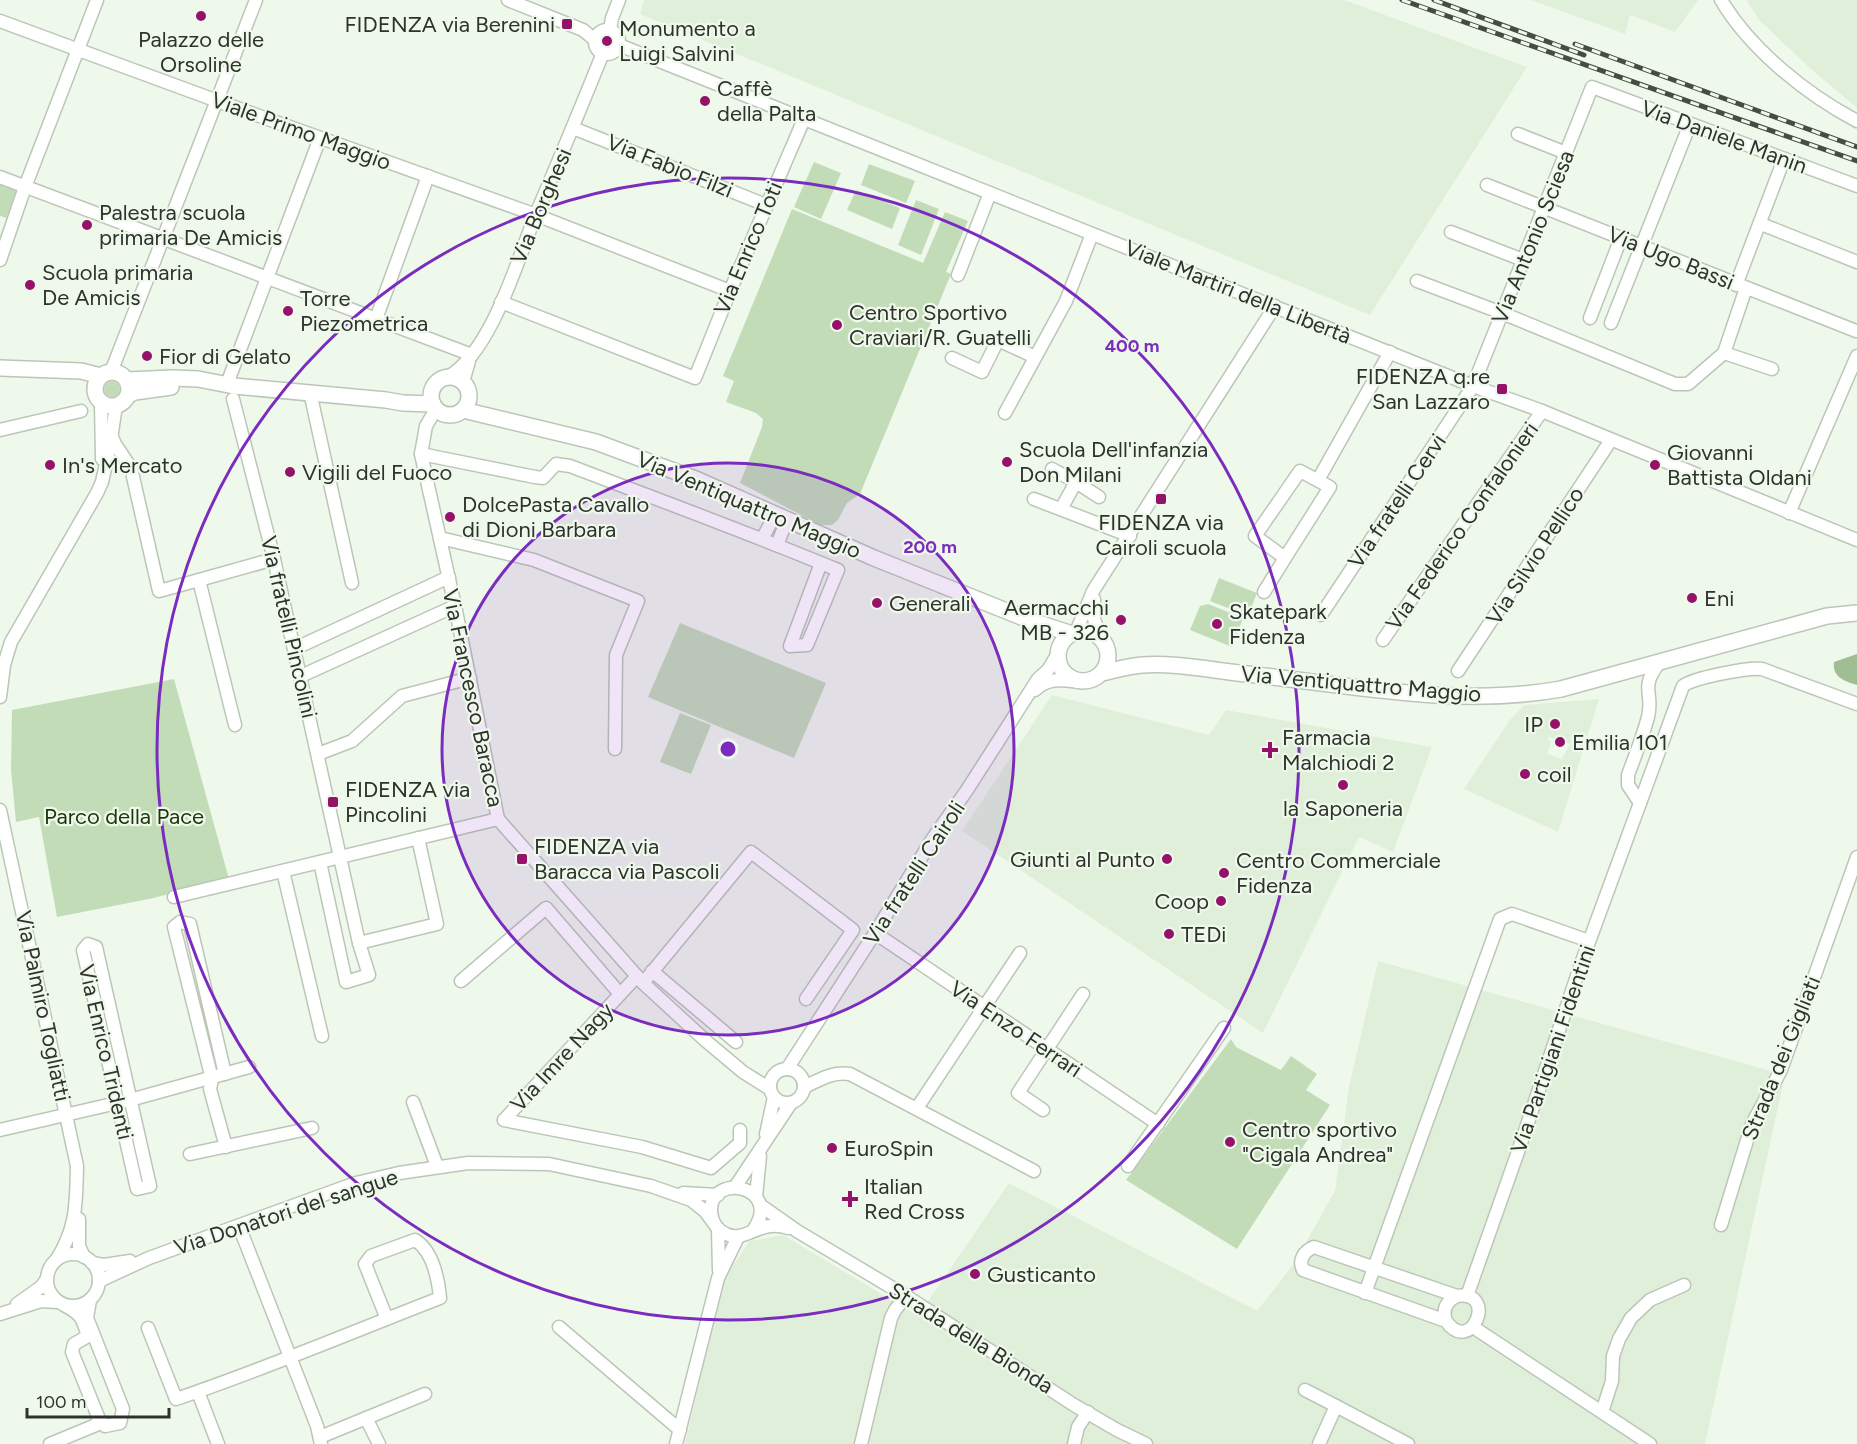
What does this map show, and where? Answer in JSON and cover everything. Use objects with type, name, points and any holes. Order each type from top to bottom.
[{"type":"main road","name":"Via Ventiquattro Maggio","points":[[0,368],[120,374],[124,393]]},
{"type":"main road","name":"Via Ventiquattro Maggio","points":[[26,370],[83,382],[109,406],[124,393],[168,387],[310,392],[386,400],[437,409],[453,415],[466,404],[498,418],[596,442],[698,480],[874,558],[1029,620],[1074,633],[1090,632],[1104,646],[1143,665]]},
{"type":"main road","points":[[99,399],[94,388],[106,374]]},
{"type":"main road","name":"Via Ventiquattro Maggio","points":[[386,400],[419,395],[448,377]]},
{"type":"main road","points":[[448,377],[459,379],[467,387],[466,404]]},
{"type":"main road","points":[[433,387],[431,393],[437,409]]},
{"type":"main road","name":"Via Ventiquattro Maggio","points":[[1029,620],[1054,642],[1061,670],[1066,676],[1080,682],[1089,681],[1102,673],[1143,665],[1183,667],[1406,693],[1470,697],[1535,694],[1562,689],[1827,616],[1857,614]]},
{"type":"main road","points":[[1058,653],[1061,644],[1074,633]]},
{"type":"main road","points":[[1102,673],[1106,667],[1104,646]]},
{"type":"street","points":[[0,260],[25,187],[97,0]]},
{"type":"street","points":[[106,374],[164,239],[256,0]]},
{"type":"street","points":[[508,0],[583,30],[595,40],[597,49],[603,53],[612,53],[619,45],[619,38],[610,30]]},
{"type":"street","points":[[610,30],[619,0]]},
{"type":"street","points":[[1721,0],[1759,48],[1788,74],[1816,96],[1857,121]]},
{"type":"street","name":"Viale Primo Maggio","points":[[0,21],[536,215],[730,291]]},
{"type":"street","points":[[595,40],[599,33],[610,30]]},
{"type":"street","name":"Viale Martiri della Libertà","points":[[619,45],[1473,386],[1542,411],[1857,540]]},
{"type":"street","name":"Via Borghesi","points":[[448,377],[457,372],[478,348],[501,302],[603,53]]},
{"type":"street","name":"Via Daniele Manin","points":[[1592,87],[1857,186]]},
{"type":"street","name":"Via Antonio Sciesa","points":[[1473,386],[1592,87]]},
{"type":"street","name":"Via Enrico Toti","points":[[501,302],[694,378],[804,119]]},
{"type":"street","points":[[1611,323],[1690,124]]},
{"type":"street","name":"Via Fabio Filzi","points":[[573,128],[766,205]]},
{"type":"street","points":[[1518,134],[1566,153]]},
{"type":"street","points":[[231,390],[266,277],[320,138]]},
{"type":"street","points":[[1417,281],[1675,384],[1688,384],[1724,353],[1741,286],[1784,159]]},
{"type":"street","points":[[376,319],[428,176]]},
{"type":"street","points":[[0,177],[472,355]]},
{"type":"street","name":"Via Ugo Bassi","points":[[1487,185],[1857,330]]},
{"type":"street","points":[[958,275],[990,193]]},
{"type":"street","points":[[1761,224],[1857,262]]},
{"type":"street","points":[[1451,232],[1523,260]]},
{"type":"street","points":[[1005,413],[1066,301],[1092,234]]},
{"type":"street","points":[[1590,318],[1621,238]]},
{"type":"street","points":[[1074,633],[1094,591],[1275,306]]},
{"type":"street","points":[[952,358],[982,372],[998,340],[1035,357]]},
{"type":"street","points":[[1318,480],[1390,352]]},
{"type":"street","points":[[1724,353],[1772,369]]},
{"type":"street","name":"Via Borghesi","points":[[463,382],[465,370],[472,355]]},
{"type":"street","points":[[1789,513],[1857,356]]},
{"type":"street","name":"Via fratelli Cervi","points":[[1321,615],[1473,386]]},
{"type":"street","name":"Via fratelli Pincolini","points":[[231,390],[274,559],[359,943],[369,975],[346,982],[320,862]]},
{"type":"street","points":[[310,392],[352,583]]},
{"type":"street","points":[[102,477],[115,412],[124,393]]},
{"type":"street","points":[[99,399],[102,477]]},
{"type":"street","points":[[437,409],[426,426],[422,448],[543,478],[556,464],[570,466],[762,539],[777,545],[821,563],[838,570],[807,645],[790,646],[821,563]]},
{"type":"street","points":[[0,430],[81,411]]},
{"type":"street","name":"Via Federico Confalonieri","points":[[1383,640],[1542,411]]},
{"type":"street","points":[[111,435],[131,468],[159,591],[274,559]]},
{"type":"street","name":"Via Silvio Pellico","points":[[1458,671],[1611,440]]},
{"type":"street","name":"Via Francesco Baracca","points":[[422,448],[498,819],[640,979],[706,1041],[772,1093]]},
{"type":"street","points":[[0,697],[6,641],[102,477],[116,462],[131,468]]},
{"type":"street","points":[[1052,469],[1099,497]]},
{"type":"street","points":[[1264,592],[1330,487],[1300,471],[1255,536],[1285,558]]},
{"type":"street","points":[[1061,509],[1076,482]]},
{"type":"street","points":[[1034,499],[1130,536]]},
{"type":"street","points":[[762,539],[781,517]]},
{"type":"street","points":[[777,545],[781,517]]},
{"type":"street","points":[[440,538],[534,560],[638,601],[616,655],[615,749]]},
{"type":"street","points":[[294,649],[448,577]]},
{"type":"street","points":[[199,580],[235,725]]},
{"type":"street","points":[[1094,591],[1094,619],[1104,646]]},
{"type":"street","points":[[301,676],[455,606]]},
{"type":"street","name":"Via fratelli Cairoli","points":[[782,1071],[801,1047],[933,838],[968,790],[1038,679],[1048,670],[1058,653]]},
{"type":"street","points":[[1640,803],[1633,795],[1628,780],[1649,714],[1647,694],[1649,677],[1659,663]]},
{"type":"street","name":"Via Partigiani Fidentini","points":[[1462,1296],[1519,1149],[1589,941],[1679,693],[1686,683],[1746,669],[1762,669],[1857,704]]},
{"type":"street","points":[[1622,673],[1638,679],[1647,694]]},
{"type":"street","points":[[318,754],[352,741],[402,696],[470,678]]},
{"type":"street","name":"Via fratelli Cairoli","points":[[1026,700],[1048,681],[1080,682]]},
{"type":"street","name":"Via Palmiro Togliatti","points":[[0,810],[77,1166],[76,1203],[79,1246],[96,1268],[99,1281]]},
{"type":"street","points":[[174,897],[498,819]]},
{"type":"street","points":[[359,943],[436,924],[418,838]]},
{"type":"street","name":"Via Imre Nagy","points":[[740,1130],[740,1143],[711,1168],[642,1147],[504,1120],[620,994],[652,971],[751,852],[853,930],[806,999]]},
{"type":"street","name":"Strada dei Gigliati","points":[[1721,1225],[1752,1124],[1781,1070],[1857,857]]},
{"type":"street","points":[[283,871],[322,1036]]},
{"type":"street","name":"Via Imre Nagy","points":[[461,981],[546,908],[620,994]]},
{"type":"street","points":[[1365,1293],[1500,919],[1512,914],[1589,941]]},
{"type":"street","points":[[225,1074],[190,924],[180,922],[174,927],[212,1078],[210,1089],[226,1147]]},
{"type":"street","name":"Via Enzo Ferrari","points":[[875,933],[1158,1124]]},
{"type":"street","name":"Via Enrico Tridenti","points":[[88,944],[96,947],[130,1100],[150,1186],[136,1189],[83,950],[88,944]]},
{"type":"street","points":[[918,1108],[1020,953]]},
{"type":"street","points":[[652,971],[736,1042]]},
{"type":"street","points":[[1043,1110],[1018,1093],[1083,994]]},
{"type":"street","points":[[1128,1166],[1224,1028]]},
{"type":"street","points":[[735,1187],[791,1103],[800,1098],[801,1047]]},
{"type":"street","points":[[0,1130],[130,1100],[249,1067]]},
{"type":"street","points":[[716,1225],[731,1236],[738,1237],[754,1229],[759,1222],[756,1178],[772,1093],[771,1080],[782,1071]]},
{"type":"street","points":[[743,1072],[761,1074],[782,1071],[802,1079],[850,1074],[1034,1171]]},
{"type":"street","points":[[772,1093],[782,1102],[791,1103]]},
{"type":"street","points":[[413,1102],[437,1166]]},
{"type":"street","points":[[190,1154],[312,1128]]},
{"type":"street","name":"Via Donatori del sangue","points":[[99,1281],[148,1258],[356,1183],[437,1166],[468,1163],[549,1164],[673,1192],[718,1195]]},
{"type":"street","points":[[718,1278],[716,1225],[711,1208],[718,1195],[735,1187],[750,1191],[758,1201]]},
{"type":"street","name":"Via Donatori del sangue","points":[[673,1192],[691,1200],[716,1225]]},
{"type":"street","name":"Strada della Bionda","points":[[758,1201],[797,1231],[906,1296],[1117,1430],[1146,1444]]},
{"type":"street","name":"Via Palmiro Togliatti","points":[[2,1313],[41,1287],[46,1280],[51,1265],[68,1241],[76,1203]]},
{"type":"street","name":"Strada della Bionda","points":[[754,1229],[777,1225],[797,1231]]},
{"type":"street","points":[[239,1226],[291,1356],[320,1440],[425,1394]]},
{"type":"street","points":[[676,1444],[718,1278],[738,1237]]},
{"type":"street","points":[[148,1328],[176,1399],[198,1392],[387,1319],[440,1298],[438,1280],[426,1246],[415,1240],[371,1256],[365,1263],[387,1319]]},
{"type":"street","points":[[1446,1321],[1303,1270],[1301,1263],[1303,1256],[1306,1251],[1314,1247],[1462,1296],[1476,1302],[1479,1312],[1477,1323],[1464,1331],[1458,1331],[1449,1326],[1446,1321],[1445,1306],[1448,1302],[1462,1296]]},
{"type":"street","points":[[57,1259],[70,1254],[88,1260]]},
{"type":"street","name":"Via Donatori del sangue","points":[[88,1260],[113,1264],[148,1258]]},
{"type":"street","points":[[46,1280],[49,1292],[61,1304],[79,1313],[84,1322],[88,1336],[74,1344],[72,1352],[100,1423]]},
{"type":"street","points":[[50,1444],[100,1423],[120,1423],[123,1410],[87,1318],[90,1300],[98,1288],[99,1281]]},
{"type":"street","points":[[1602,1412],[1612,1381],[1613,1356],[1619,1339],[1631,1318],[1650,1300],[1684,1285]]},
{"type":"street","points":[[861,1444],[891,1318],[906,1296]]},
{"type":"street","name":"Via Palmiro Togliatti","points":[[2,1313],[41,1301],[82,1305],[90,1300]]},
{"type":"street","points":[[1473,1326],[1650,1444]]},
{"type":"street","points":[[559,1327],[680,1430]]},
{"type":"street","points":[[1305,1390],[1408,1444]]},
{"type":"street","points":[[198,1392],[218,1444]]},
{"type":"street","points":[[1318,1444],[1336,1406]]},
{"type":"street","points":[[1074,1444],[1078,1427],[1088,1412]]},
{"type":"street","points":[[366,1418],[379,1444]]},
{"type":"shaded area","points":[[644,0],[1344,0],[1527,67],[1370,315],[640,14]]},
{"type":"shaded area","points":[[1531,0],[1698,0],[1675,32],[1630,15],[1625,34]]},
{"type":"shaded area","points":[[1746,0],[1857,0],[1857,108],[1760,21]]},
{"type":"shaded area","points":[[1857,654],[1857,685],[1837,675],[1834,662]]},
{"type":"shaded area","points":[[1052,695],[1209,735],[1226,710],[1432,747],[1393,852],[1359,837],[1263,1033],[962,831]]},
{"type":"shaded area","name":"coil","points":[[1599,699],[1558,832],[1464,789],[1510,720],[1524,705]],"holes":[[[1549,737],[1570,744],[1562,759],[1547,754],[1551,742],[1548,740]]]},
{"type":"shaded area","points":[[1378,961],[1785,1075],[1705,1444],[685,1444],[724,1278],[750,1241],[783,1235],[918,1316],[1009,1183],[1257,1311],[1293,1265],[1335,1191],[1349,1087]]},
{"type":"green space","points":[[814,162],[841,173],[821,219],[794,207]]},
{"type":"green space","points":[[869,164],[915,181],[906,203],[861,185]]},
{"type":"green space","points":[[0,184],[17,191],[7,218],[0,216]]},
{"type":"green space","points":[[856,190],[900,208],[892,229],[847,210]]},
{"type":"green space","points":[[916,200],[939,209],[921,255],[898,245]]},
{"type":"green space","name":"Centro Sportivo Craviari/R. Guatelli","points":[[792,209],[923,263],[945,212],[968,221],[946,272],[951,274],[860,494],[847,503],[838,520],[832,525],[820,525],[740,483],[763,419],[756,413],[726,402],[734,381],[723,376]]},
{"type":"green space","points":[[109,381],[115,381],[120,389],[118,395],[109,397],[104,392],[104,386]]},
{"type":"green space","points":[[1219,578],[1257,593],[1248,616],[1210,601]]},
{"type":"green space","name":"Skatepark Fidenza","points":[[1208,604],[1243,618],[1232,647],[1190,630],[1200,606]]},
{"type":"green space","points":[[680,623],[826,683],[794,758],[648,697]]},
{"type":"green space","name":"Parco della Pace","points":[[174,679],[229,879],[149,899],[57,917],[39,817],[16,822],[11,770],[12,710]]},
{"type":"green space","points":[[680,713],[711,725],[691,774],[660,762]]},
{"type":"green space","name":"Centro sportivo \"Cigala Andrea\"","points":[[1231,1039],[1236,1047],[1281,1070],[1291,1056],[1317,1074],[1306,1090],[1330,1105],[1237,1249],[1126,1180]]},
{"type":"railway","points":[[1402,0],[1857,161]]},
{"type":"railway","points":[[1434,0],[1584,55]]},
{"type":"railway","points":[[1575,44],[1857,147]]},
{"type":"place","name":"Palazzo delle Orsoline","points":[[201,16]]},
{"type":"place","name":"FIDENZA via Berenini","points":[[567,24]]},
{"type":"place","name":"Monumento a Luigi Salvini","points":[[607,41]]},
{"type":"place","name":"Caffè della Palta","points":[[705,101]]},
{"type":"place","name":"Palestra scuola primaria De Amicis","points":[[87,225]]},
{"type":"place","name":"Scuola primaria De Amicis","points":[[30,285]]},
{"type":"place","name":"Torre Piezometrica","points":[[288,311]]},
{"type":"place","name":"Centro Sportivo Craviari/R. Guatelli","points":[[837,325]]},
{"type":"place","name":"Fior di Gelato","points":[[147,356]]},
{"type":"place","name":"FIDENZA q.re San Lazzaro","points":[[1502,389]]},
{"type":"place","name":"Scuola Dell'infanzia Don Milani","points":[[1007,462]]},
{"type":"place","name":"In's Mercato","points":[[50,465]]},
{"type":"place","name":"Giovanni Battista Oldani","points":[[1655,465]]},
{"type":"place","name":"Vigili del Fuoco","points":[[290,472]]},
{"type":"place","name":"FIDENZA via Cairoli scuola","points":[[1161,499]]},
{"type":"place","name":"DolcePasta Cavallo di Dioni Barbara","points":[[450,517]]},
{"type":"place","name":"Eni","points":[[1692,598]]},
{"type":"place","name":"Generali","points":[[877,603]]},
{"type":"place","name":"Aermacchi MB - 326","points":[[1121,620]]},
{"type":"place","name":"Skatepark Fidenza","points":[[1217,624]]},
{"type":"place","name":"IP","points":[[1555,724]]},
{"type":"place","name":"Emilia 101","points":[[1560,742]]},
{"type":"place","name":"Farmacia Malchiodi 2","points":[[1270,750]]},
{"type":"place","name":"coil","points":[[1525,774]]},
{"type":"place","name":"la Saponeria","points":[[1343,785]]},
{"type":"place","name":"FIDENZA via Pincolini","points":[[333,802]]},
{"type":"place","name":"FIDENZA via Baracca via Pascoli","points":[[522,859]]},
{"type":"place","name":"Giunti al Punto","points":[[1167,859]]},
{"type":"place","name":"Centro Commerciale Fidenza","points":[[1224,873]]},
{"type":"place","name":"Coop","points":[[1221,901]]},
{"type":"place","name":"TEDi","points":[[1169,934]]},
{"type":"place","name":"Centro sportivo \"Cigala Andrea\"","points":[[1230,1142]]},
{"type":"place","name":"EuroSpin","points":[[832,1148]]},
{"type":"place","name":"Italian Red Cross","points":[[850,1199]]},
{"type":"place","name":"Gusticanto","points":[[975,1274]]}]
